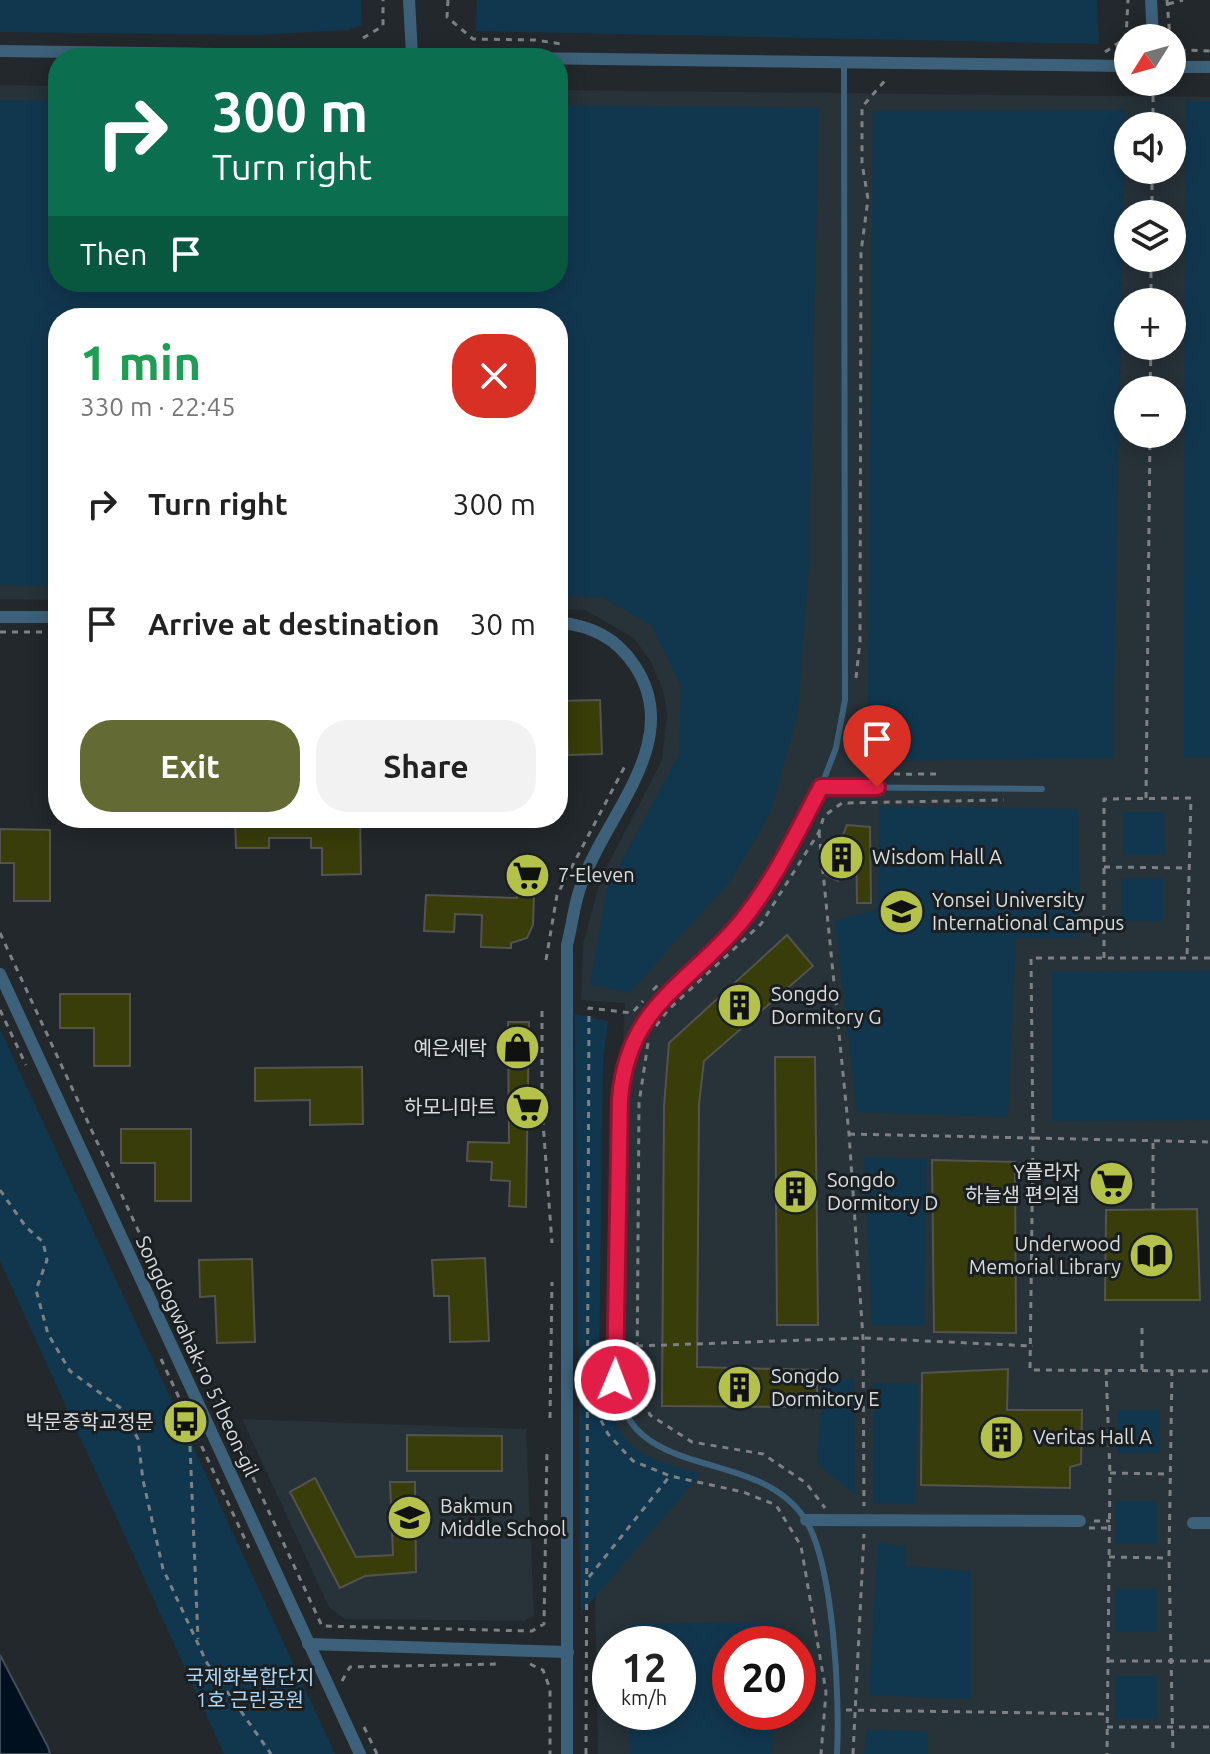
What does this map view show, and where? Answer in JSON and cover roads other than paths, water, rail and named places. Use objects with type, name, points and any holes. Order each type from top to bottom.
[{"type":"street","points":[[409,0],[412,48]]},
{"type":"street","points":[[1151,0],[1152,24]]},
{"type":"street","points":[[0,51],[48,51]]},
{"type":"street","points":[[568,58],[1114,66]]},
{"type":"street","points":[[1186,67],[1210,67]]},
{"type":"street","points":[[0,617],[48,617]]},
{"type":"street","points":[[567,1754],[567,945],[581,885],[645,759],[651,716],[648,692],[628,655],[612,640],[593,629],[568,624]]},
{"type":"street","name":"Songdogwahak-ro 51beon-gil","points":[[0,974],[360,1754]]},
{"type":"street","points":[[806,1520],[1080,1521]]},
{"type":"street","points":[[1193,1523],[1210,1523]]},
{"type":"street","points":[[308,1644],[568,1652]]},
{"type":"lane","points":[[837,1754],[836,1657],[827,1597],[806,1520],[785,1497],[762,1482],[644,1439],[618,1406],[615,1380],[623,1067],[653,1006],[740,923],[775,875],[821,787],[836,748],[845,700],[844,63]]},
{"type":"lane","points":[[821,787],[1042,789]]},
{"type":"place","name":"Wisdom Hall A","points":[[841,857]]},
{"type":"place","name":"7-Eleven","points":[[527,875]]},
{"type":"place","name":"Yonsei University International Campus","points":[[901,911]]},
{"type":"place","name":"Songdo Dormitory G","points":[[740,1005]]},
{"type":"place","name":"예은세탁","points":[[518,1048]]},
{"type":"place","name":"하모니마트","points":[[527,1107]]},
{"type":"place","name":"Y플라자 하늘샘 편의점","points":[[1111,1183]]},
{"type":"place","name":"Songdo Dormitory D","points":[[796,1191]]},
{"type":"place","name":"Underwood Memorial Library","points":[[1152,1255]]},
{"type":"place","name":"Songdo Dormitory E","points":[[740,1388]]},
{"type":"place","name":"박문중학교정문","points":[[185,1422]]},
{"type":"place","name":"Veritas Hall A","points":[[1002,1437]]},
{"type":"place","name":"Bakmun Middle School","points":[[409,1518]]},
{"type":"park label","name":"국제화복합단지 1호 근린공원","points":[[250,1688]]}]
